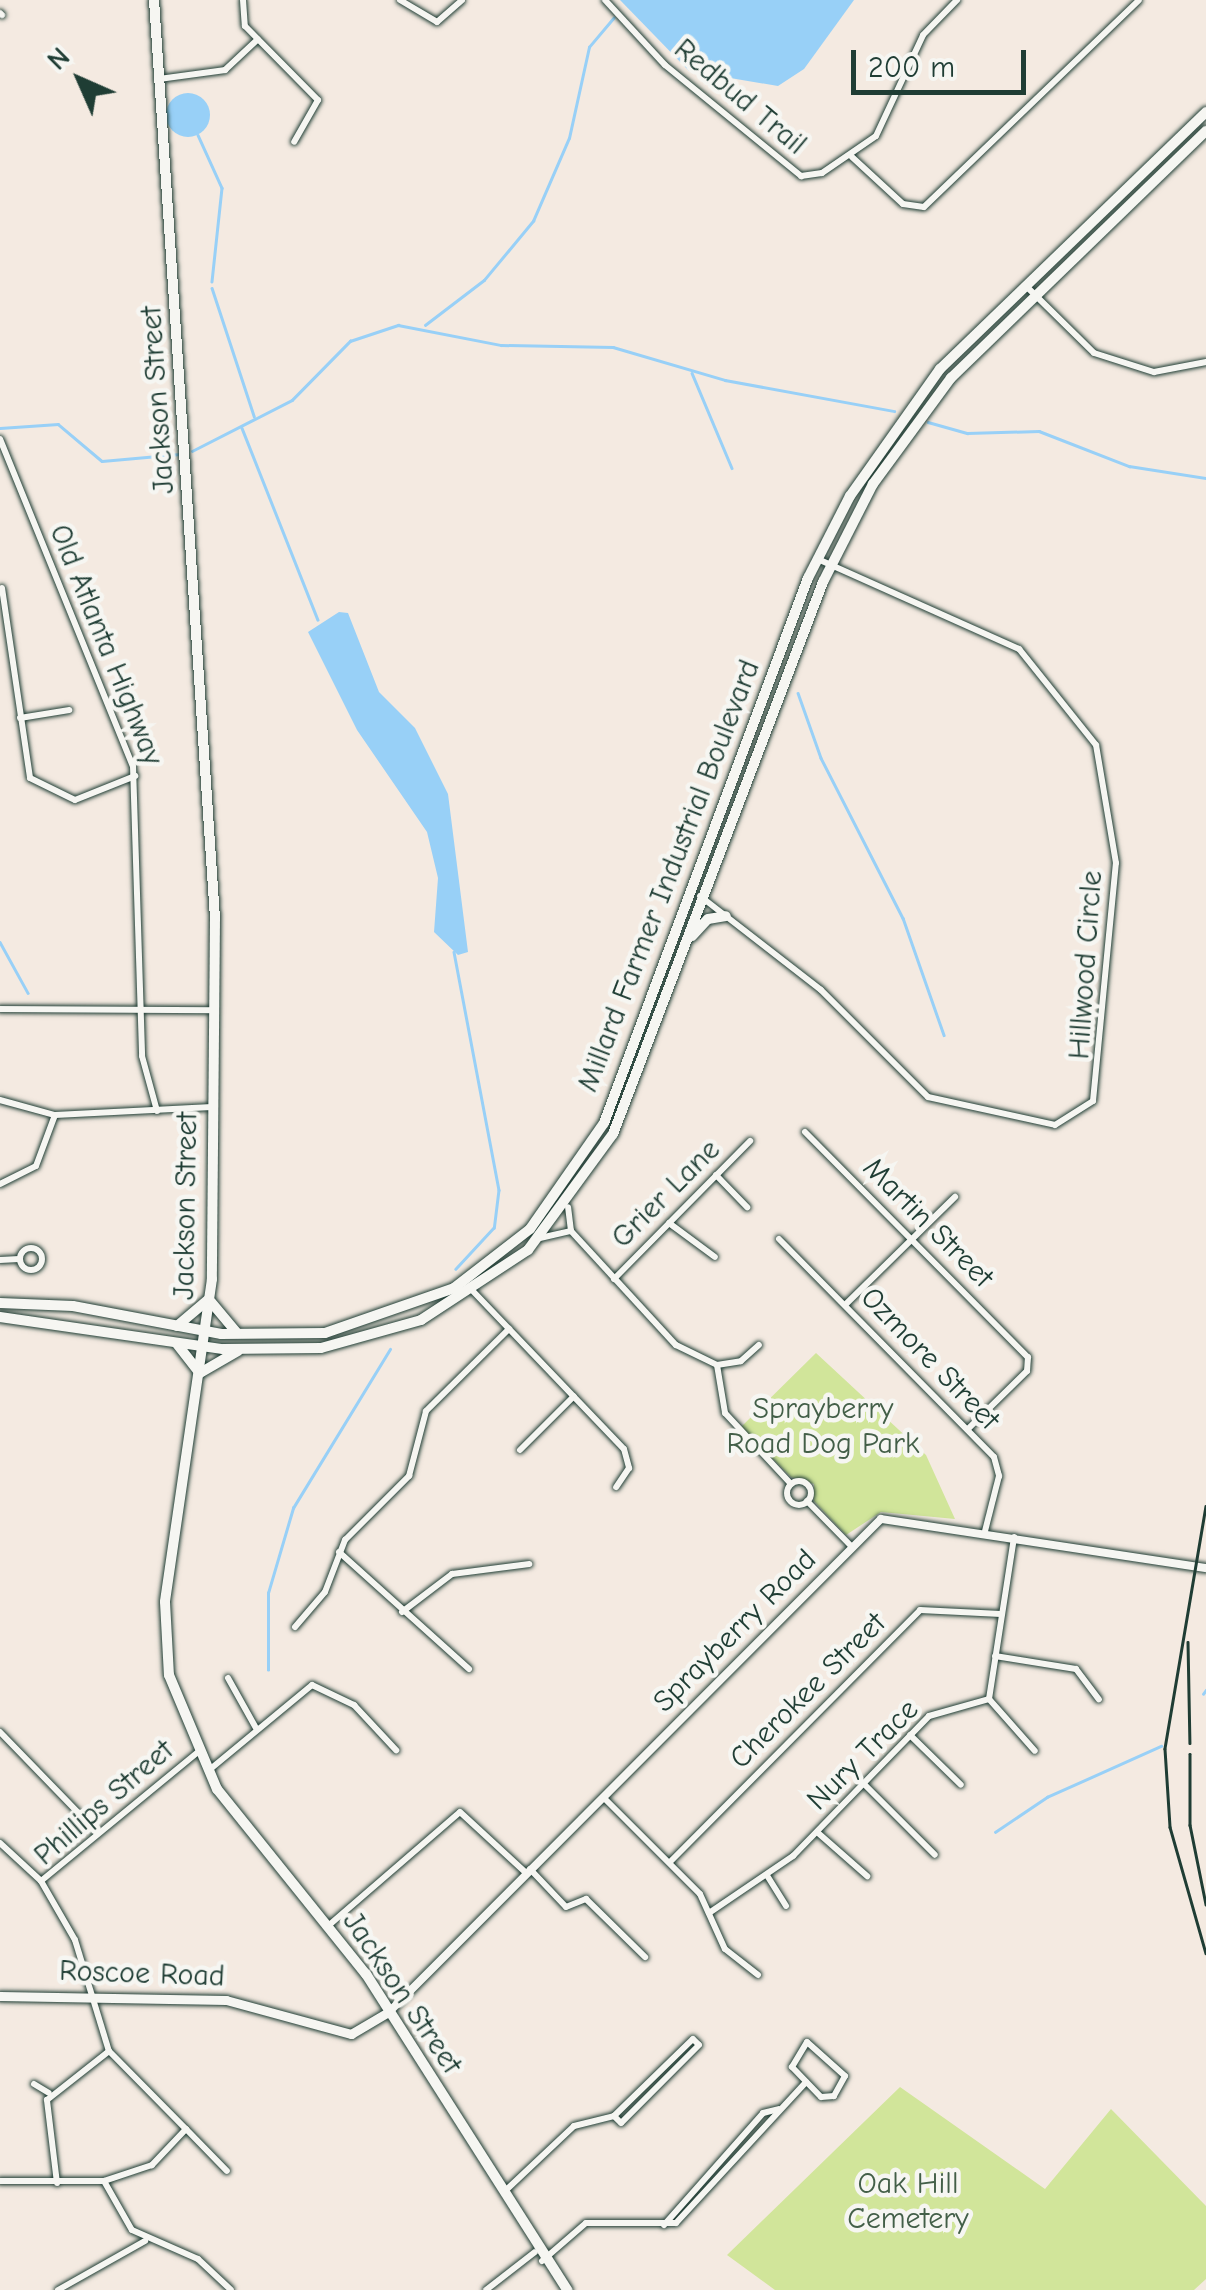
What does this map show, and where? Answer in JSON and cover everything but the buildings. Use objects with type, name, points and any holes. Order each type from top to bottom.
[{"type":"main road","name":"Jackson Street","points":[[154,0],[212,800],[214,1010],[210,1298],[165,1634],[197,1753],[207,1772],[390,2011],[538,2257],[567,2290]]},
{"type":"main road","name":"Millard Farmer Industrial Boulevard","points":[[0,1302],[242,1336],[371,1324],[466,1282],[530,1229],[584,1160],[817,559],[910,406],[1025,285],[1206,112]]},
{"type":"main road","name":"Millard Farmer Industrial Boulevard","points":[[0,1317],[240,1350],[370,1338],[473,1292],[540,1238],[568,1207],[613,1134],[830,564],[921,414],[1034,294],[1206,131]]},
{"type":"main road","points":[[682,954],[702,922],[726,916]]},
{"type":"main road","points":[[176,1326],[210,1298],[222,1324],[242,1336]]},
{"type":"main road","points":[[172,1340],[200,1374],[240,1350]]},
{"type":"main road","name":"Roscoe Road","points":[[0,1996],[226,2000],[351,2034],[390,2011]]},
{"type":"street","points":[[243,0],[240,18],[318,100],[294,142]]},
{"type":"street","points":[[400,0],[437,22],[462,0]]},
{"type":"street","name":"Redbud Trail","points":[[606,0],[665,66],[793,174],[822,173],[852,156],[887,122],[923,35],[957,0]]},
{"type":"street","points":[[852,156],[903,204],[924,207],[1139,0]]},
{"type":"street","points":[[160,79],[225,70],[258,38]]},
{"type":"street","points":[[1025,285],[1094,354],[1154,372],[1206,362]]},
{"type":"street","name":"Old Atlanta Highway","points":[[0,439],[136,776],[141,1010],[157,1111]]},
{"type":"street","name":"Hillwood Circle","points":[[691,890],[821,990],[928,1097],[1055,1125],[1093,1101],[1116,863],[1096,745],[1019,648],[817,559]]},
{"type":"street","points":[[2,588],[30,778],[47,794],[75,800],[136,776]]},
{"type":"street","points":[[20,718],[69,710]]},
{"type":"street","points":[[0,1009],[214,1010]]},
{"type":"street","points":[[0,1100],[55,1115],[214,1107]]},
{"type":"street","points":[[0,1184],[36,1166],[55,1115]]},
{"type":"street","name":"Martin Street","points":[[806,1132],[1019,1347],[1027,1371],[968,1429]]},
{"type":"street","name":"Grier Lane","points":[[614,1279],[750,1141]]},
{"type":"street","points":[[716,1176],[747,1206]]},
{"type":"street","points":[[846,1304],[955,1196]]},
{"type":"street","points":[[568,1207],[571,1231],[659,1333],[717,1364],[741,1362],[759,1345]]},
{"type":"street","points":[[669,1223],[716,1257]]},
{"type":"street","points":[[540,1238],[571,1231]]},
{"type":"street","name":"Ozmore Street","points":[[779,1239],[968,1429],[999,1471],[984,1531]]},
{"type":"street","points":[[0,1260],[19,1259]]},
{"type":"street","points":[[466,1282],[627,1453],[616,1487]]},
{"type":"street","points":[[295,1627],[326,1592],[339,1552],[409,1476],[426,1411],[509,1329]]},
{"type":"street","points":[[717,1364],[725,1413],[791,1484],[790,1501],[807,1501]]},
{"type":"street","points":[[520,1450],[574,1396]]},
{"type":"street","points":[[791,1484],[807,1484],[807,1501],[851,1546]]},
{"type":"street","name":"Sprayberry Road","points":[[390,2011],[851,1546],[890,1516],[1206,1568]]},
{"type":"street","points":[[1015,1536],[989,1699],[1035,1750]]},
{"type":"street","points":[[339,1552],[469,1670]]},
{"type":"street","points":[[402,1612],[452,1574],[529,1564]]},
{"type":"street","name":"Cherokee Street","points":[[670,1862],[920,1610],[1002,1614]]},
{"type":"street","points":[[996,1656],[1076,1669],[1099,1699]]},
{"type":"street","points":[[228,1678],[256,1728]]},
{"type":"street","points":[[207,1772],[312,1685],[354,1705],[396,1750]]},
{"type":"street","name":"Nury Trace","points":[[709,1913],[768,1876],[817,1832],[910,1735],[941,1710],[989,1699]]},
{"type":"street","points":[[0,1732],[96,1831]]},
{"type":"street","points":[[910,1735],[961,1785]]},
{"type":"street","name":"Phillips Street","points":[[109,2051],[76,1940],[41,1882],[96,1831],[197,1753]]},
{"type":"street","points":[[864,1784],[935,1855]]},
{"type":"street","points":[[603,1796],[670,1862],[709,1913],[724,1949],[758,1975]]},
{"type":"street","points":[[328,1926],[460,1812],[471,1813],[566,1907],[586,1899],[645,1957]]},
{"type":"street","points":[[817,1832],[868,1876]]},
{"type":"street","points":[[0,1843],[41,1882]]},
{"type":"street","points":[[768,1876],[786,1906]]},
{"type":"street","points":[[502,2194],[574,2126],[614,2116],[693,2038],[698,2040],[621,2123],[614,2116]]},
{"type":"street","points":[[810,2042],[846,2081],[827,2098],[806,2082],[790,2060],[810,2042]]},
{"type":"street","points":[[50,2094],[109,2051],[227,2171]]},
{"type":"street","points":[[486,2290],[586,2223],[664,2225],[692,2208],[806,2082]]},
{"type":"street","points":[[34,2084],[50,2094]]},
{"type":"street","points":[[50,2094],[57,2183]]},
{"type":"street","points":[[664,2225],[763,2113],[779,2109]]},
{"type":"street","points":[[0,2180],[104,2181],[152,2165],[186,2129]]},
{"type":"street","points":[[104,2181],[123,2221],[146,2241],[198,2258],[231,2290]]},
{"type":"street","points":[[58,2290],[146,2241]]},
{"type":"green space","name":"Sprayberry Road Dog Park","points":[[816,1353],[926,1455],[955,1519],[881,1512],[846,1535],[814,1501],[814,1484],[791,1477],[741,1427]]},
{"type":"green space","name":"Oak Hill Cemetery","points":[[900,2087],[1045,2189],[1111,2109],[1206,2206],[1206,2279],[1194,2290],[775,2290],[727,2255]]},
{"type":"water","points":[[620,0],[854,0],[804,69],[778,86],[689,71]]},
{"type":"water","points":[[188,93],[204,99],[210,115],[204,131],[188,137],[172,131],[166,115],[172,99]]},
{"type":"water","points":[[339,612],[348,613],[379,692],[415,728],[448,794],[468,952],[458,955],[434,932],[438,878],[427,832],[357,730],[308,632]]},
{"type":"waterway","points":[[425,325],[484,280],[533,221],[569,138],[589,47],[613,18]]},
{"type":"waterway","points":[[198,135],[222,188],[212,281]]},
{"type":"waterway","points":[[212,288],[254,416]]},
{"type":"waterway","points":[[192,451],[292,400],[350,341],[398,325],[501,345],[613,347],[725,380],[894,411]]},
{"type":"waterway","points":[[692,373],[732,468]]},
{"type":"waterway","points":[[928,422],[967,433],[1039,431],[1129,466],[1206,478]]},
{"type":"waterway","points":[[0,428],[58,424],[102,461],[180,454]]},
{"type":"waterway","points":[[242,428],[318,620]]},
{"type":"waterway","points":[[798,693],[821,758],[903,918],[944,1035]]},
{"type":"waterway","points":[[0,942],[28,993]]},
{"type":"waterway","points":[[454,952],[499,1190],[494,1228],[456,1269]]},
{"type":"waterway","points":[[268,1670],[268,1593],[293,1508],[390,1349]]},
{"type":"waterway","points":[[1203,1694],[1206,1690]]},
{"type":"waterway","points":[[995,1832],[1047,1797],[1161,1746]]},
{"type":"railway","points":[[1206,1506],[1165,1749],[1170,1827],[1206,1953]]},
{"type":"railway","points":[[1188,1642],[1190,1743]]},
{"type":"railway","points":[[1190,1754],[1190,1825],[1206,1904]]}]
